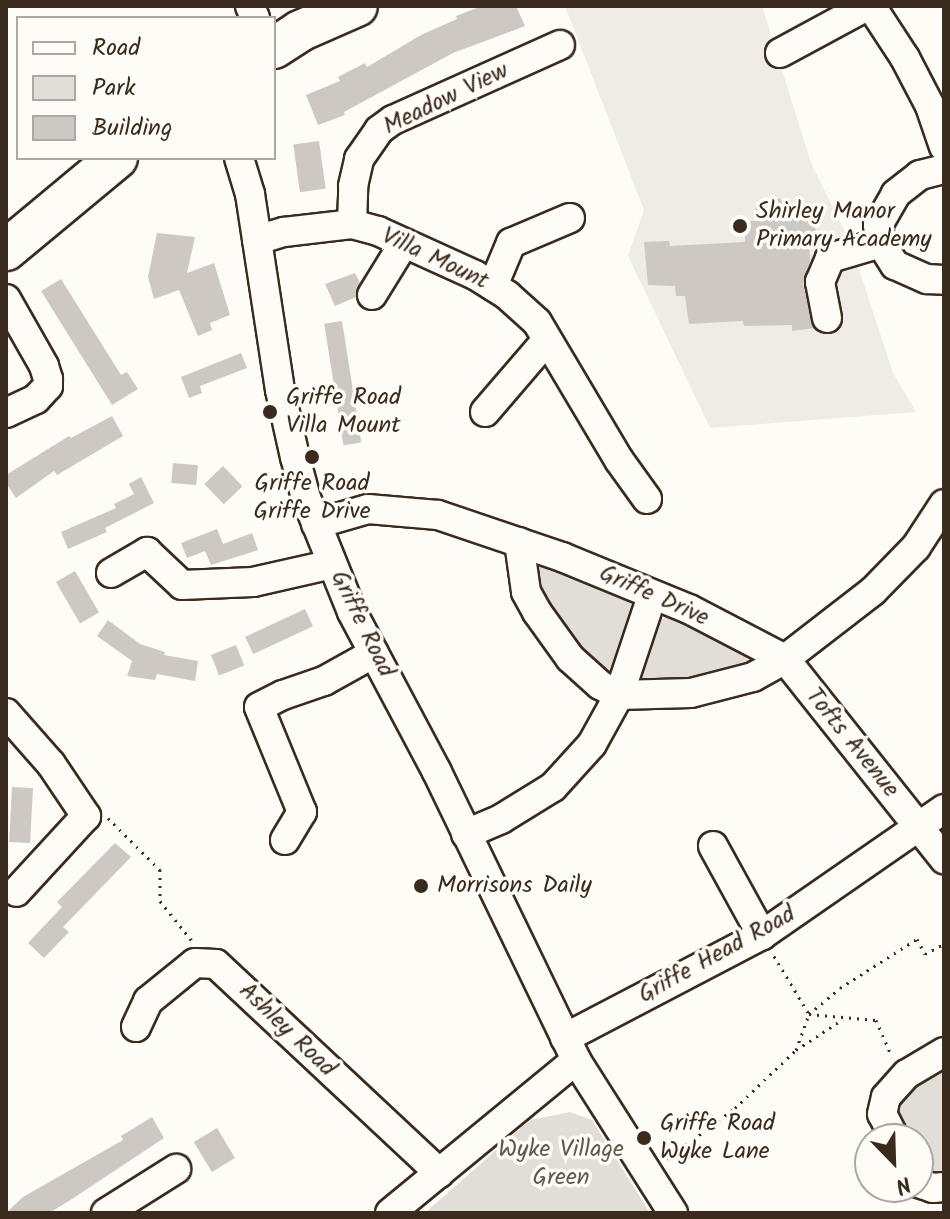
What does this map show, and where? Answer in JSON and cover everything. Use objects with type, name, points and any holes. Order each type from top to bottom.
[{"type":"highway","points":[[276,47],[300,31],[357,6]]},
{"type":"highway","points":[[6,250],[115,160]]},
{"type":"street","points":[[780,53],[869,6],[905,58],[930,106],[944,147]]},
{"type":"street","name":"Meadow View","points":[[352,224],[353,186],[359,159],[379,130],[393,120],[560,45]]},
{"type":"street","name":"Griffe Road","points":[[240,160],[250,194],[280,390],[300,477],[332,564],[570,1049],[673,1213]]},
{"type":"street","points":[[944,169],[920,175],[896,194],[878,225],[887,255],[904,271],[944,280]]},
{"type":"street","points":[[493,286],[511,243],[570,218]]},
{"type":"street","name":"Villa Mount","points":[[257,240],[284,232],[352,224],[404,243],[493,286],[527,311],[619,460],[647,499]]},
{"type":"street","points":[[372,295],[404,243]]},
{"type":"street","points":[[827,318],[820,282],[830,258],[881,243]]},
{"type":"street","points":[[6,299],[44,366],[48,386],[36,399],[6,413]]},
{"type":"street","points":[[485,412],[547,340]]},
{"type":"street","points":[[519,542],[526,592],[537,612],[570,658],[600,685],[619,695],[691,693],[753,677],[785,659],[873,591],[916,547],[944,504]]},
{"type":"street","name":"Griffe Drive","points":[[316,524],[368,509],[438,515],[519,542],[689,609],[785,659]]},
{"type":"street","points":[[111,573],[147,552],[182,585],[253,582],[332,564]]},
{"type":"street","points":[[466,834],[501,819],[553,787],[592,744],[619,695],[652,596]]},
{"type":"street","points":[[285,840],[302,812],[259,707],[324,681],[374,653]]},
{"type":"street","name":"Tofts Avenue","points":[[785,659],[944,859]]},
{"type":"street","points":[[6,713],[86,811],[78,829],[16,892]]},
{"type":"street","name":"Griffe Head Road","points":[[390,1213],[439,1173],[570,1049],[762,935],[944,809]]},
{"type":"street","points":[[713,846],[762,935]]},
{"type":"street","points":[[136,1027],[148,1001],[201,961]]},
{"type":"street","name":"Ashley Road","points":[[201,961],[216,964],[234,978],[439,1173]]},
{"type":"street","points":[[887,1123],[882,1114],[886,1097],[902,1078],[944,1052]]},
{"type":"street","points":[[106,1213],[176,1169]]},
{"type":"path","points":[[86,811],[103,813],[160,870],[160,901],[199,951],[201,961]]},
{"type":"path","points":[[762,935],[809,1014]]},
{"type":"path","points":[[796,1050],[809,1014],[840,988],[917,939],[925,954],[944,944]]},
{"type":"path","points":[[809,1014],[876,1020],[902,1078]]},
{"type":"path","points":[[647,1173],[735,1108],[796,1050],[844,1017]]},
{"type":"shaded area","name":"Shirley Manor Primary Academy","points":[[565,6],[762,6],[811,163],[850,242],[893,373],[916,412],[710,428],[628,256],[644,210]]},
{"type":"green space","points":[[541,565],[624,597],[636,609],[615,670],[603,674],[565,640],[532,574]]},
{"type":"green space","points":[[667,617],[755,655],[754,668],[736,676],[644,686],[636,673],[650,624]]},
{"type":"green space","points":[[944,1069],[944,1175],[934,1177],[934,1123],[895,1123],[892,1116],[903,1091]]},
{"type":"green space","name":"Wyke Village Green","points":[[570,1112],[592,1120],[650,1213],[425,1213],[530,1120]]},
{"type":"building","points":[[482,6],[516,6],[525,26],[453,53],[344,112],[345,115],[318,125],[306,95],[340,81],[338,77],[365,63],[367,67],[421,35],[457,19],[456,16]]},
{"type":"building","points":[[319,141],[326,189],[300,192],[293,145]]},
{"type":"building","points":[[780,198],[787,210],[803,203],[817,232],[809,237],[810,261],[803,284],[814,328],[792,331],[792,325],[744,326],[743,321],[689,324],[685,296],[676,296],[675,286],[648,285],[644,242],[669,241],[670,246],[745,242],[745,221],[760,221],[755,208]]},
{"type":"building","points":[[157,233],[195,237],[187,273],[214,263],[230,315],[210,323],[212,330],[198,336],[179,290],[154,299],[148,277]]},
{"type":"building","points":[[355,273],[360,283],[356,297],[335,306],[325,284]]},
{"type":"building","points":[[61,279],[121,375],[127,372],[138,389],[112,405],[41,291]]},
{"type":"building","points":[[342,321],[361,442],[343,445],[324,324]]},
{"type":"building","points":[[241,353],[247,368],[200,386],[202,393],[189,398],[181,377]]},
{"type":"building","points":[[112,416],[123,436],[57,475],[54,471],[16,498],[6,483],[6,475],[69,436],[71,438]]},
{"type":"building","points":[[173,463],[198,465],[196,485],[171,483]]},
{"type":"building","points":[[223,466],[242,486],[224,504],[204,484]]},
{"type":"building","points":[[141,477],[154,503],[105,528],[107,532],[68,549],[61,532],[116,508],[114,504],[134,494],[129,484]]},
{"type":"building","points":[[217,529],[223,544],[252,533],[258,550],[211,565],[205,551],[187,558],[181,543]]},
{"type":"building","points":[[75,571],[99,613],[80,624],[56,582]]},
{"type":"building","points":[[305,609],[313,626],[253,654],[245,637]]},
{"type":"building","points":[[108,620],[140,644],[165,652],[164,655],[198,661],[195,681],[157,674],[155,680],[127,676],[132,661],[97,636]]},
{"type":"building","points":[[236,645],[244,665],[219,676],[211,655]]},
{"type":"building","points":[[12,787],[33,788],[30,843],[9,842]]},
{"type":"building","points":[[115,843],[131,857],[63,927],[69,932],[44,958],[28,943],[62,907],[57,902]]},
{"type":"building","points":[[152,1117],[164,1138],[72,1199],[49,1213],[6,1213],[23,1197],[123,1140],[121,1136]]},
{"type":"building","points":[[217,1128],[235,1158],[212,1172],[194,1142]]},
{"type":"place","name":"Shirley Manor Primary Academy","points":[[740,226]]},
{"type":"place","name":"Griffe Road Villa Mount","points":[[270,412]]},
{"type":"place","name":"Griffe Road Griffe Drive","points":[[312,457]]},
{"type":"place","name":"Morrisons Daily","points":[[421,886]]},
{"type":"place","name":"Griffe Road Wyke Lane","points":[[644,1138]]}]
